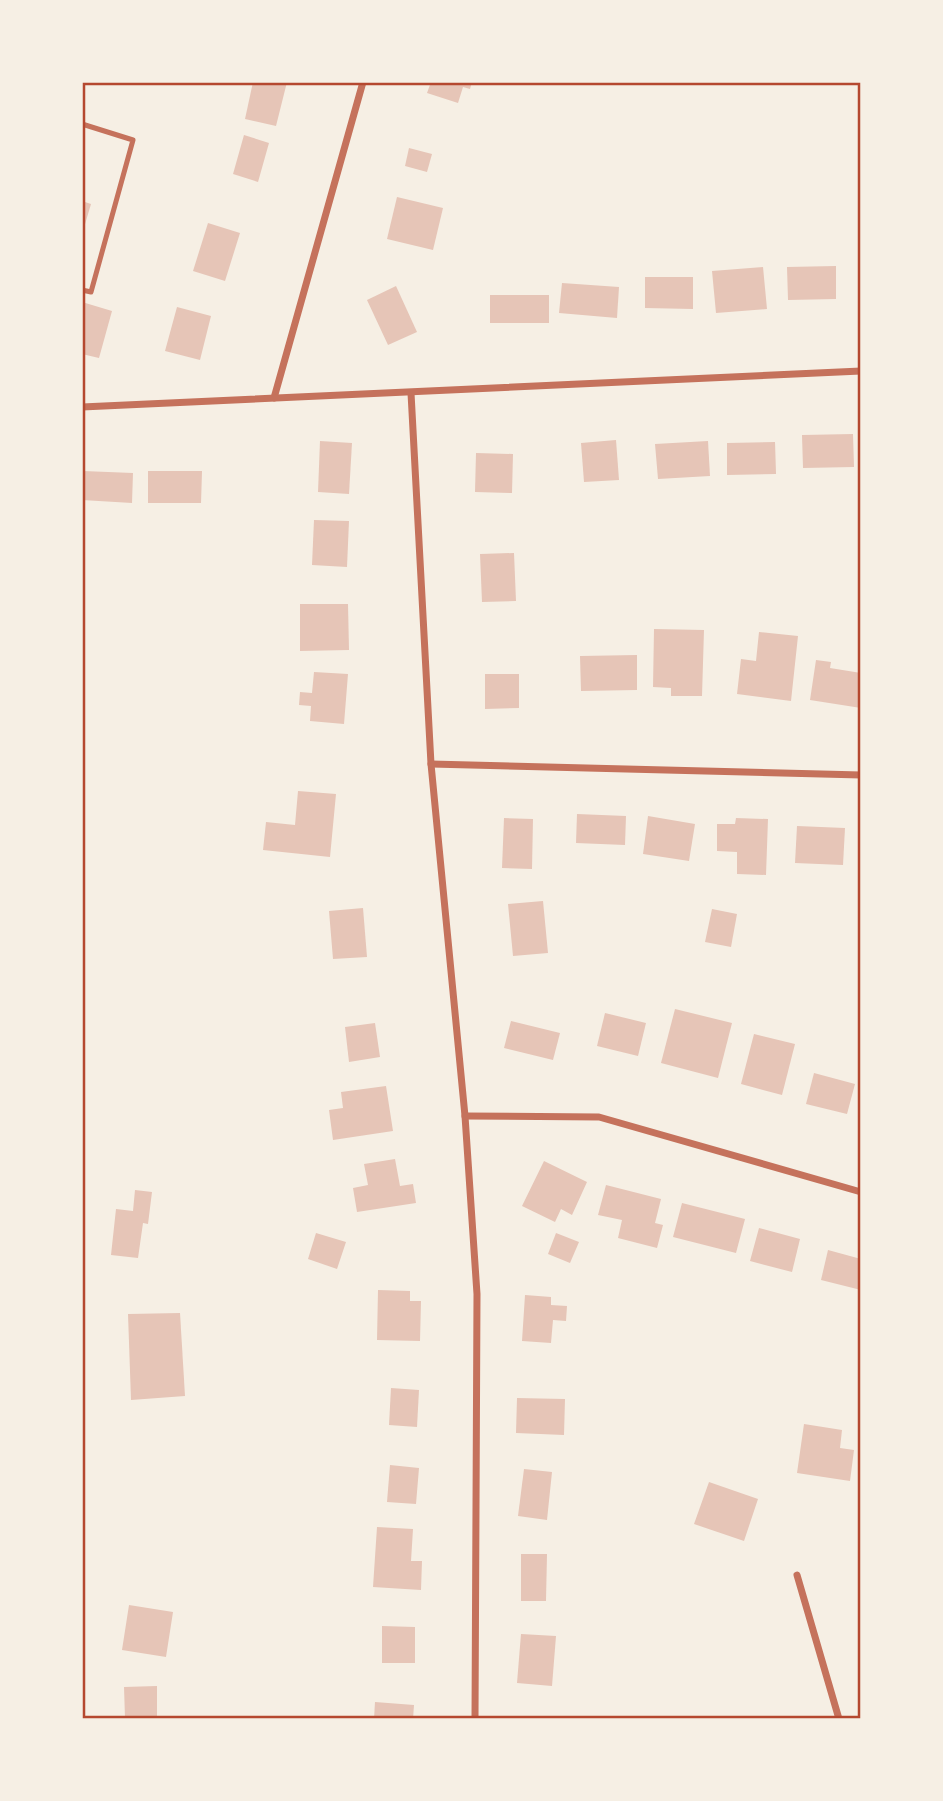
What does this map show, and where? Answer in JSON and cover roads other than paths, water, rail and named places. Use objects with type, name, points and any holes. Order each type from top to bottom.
[{"type":"street","points":[[274,398],[363,82]]},
{"type":"street","points":[[82,407],[861,371]]},
{"type":"street","points":[[411,393],[430,765],[465,1116],[477,1294],[475,1719]]},
{"type":"street","points":[[430,765],[861,775]]},
{"type":"street","points":[[465,1116],[599,1117],[861,1192]]},
{"type":"street","points":[[797,1575],[839,1719]]},
{"type":"lane","points":[[82,124],[133,140],[91,292],[82,290]]}]
